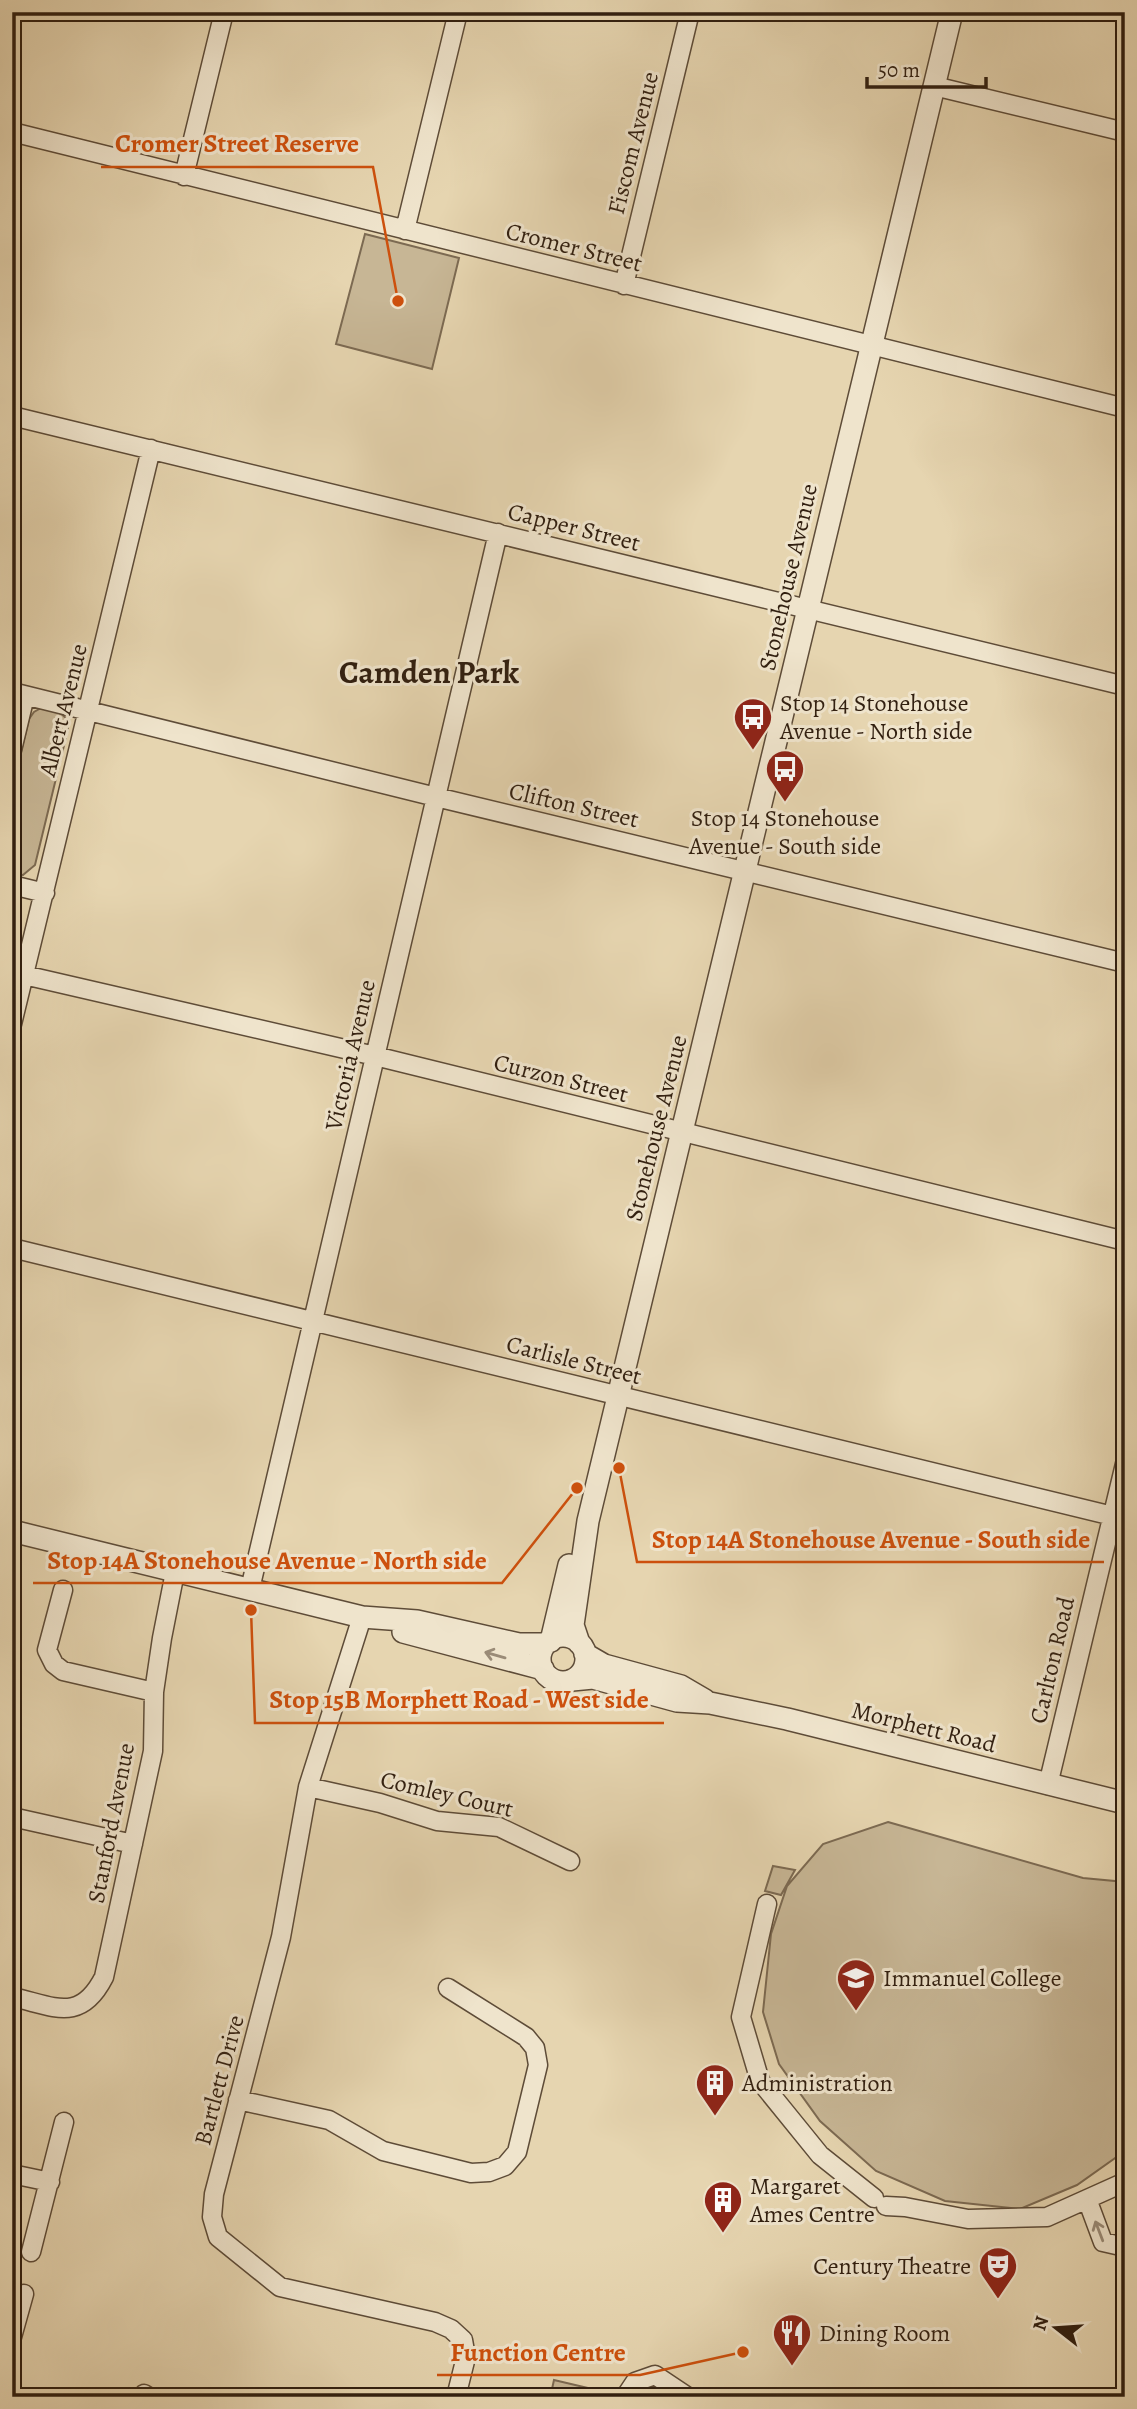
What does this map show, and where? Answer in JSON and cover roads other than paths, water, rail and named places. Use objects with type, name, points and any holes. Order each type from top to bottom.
[{"type":"street","points":[[184,176],[224,12]]},
{"type":"street","points":[[405,230],[458,12]]},
{"type":"street","name":"Fiscom Avenue","points":[[624,285],[690,12]]},
{"type":"street","name":"Stonehouse Avenue","points":[[582,1648],[573,1625],[588,1521],[952,12]]},
{"type":"street","points":[[934,86],[1125,132]]},
{"type":"street","name":"Cromer Street","points":[[12,132],[1125,408]]},
{"type":"street","name":"Capper Street","points":[[12,416],[1125,686]]},
{"type":"street","name":"Albert Avenue","points":[[12,1024],[151,449]]},
{"type":"street","name":"Victoria Avenue","points":[[250,1589],[498,533]]},
{"type":"street","points":[[12,750],[19,694]]},
{"type":"street","name":"Clifton Street","points":[[19,694],[1125,963]]},
{"type":"street","points":[[12,885],[45,892]]},
{"type":"street","name":"Curzon Street","points":[[24,975],[375,1056],[1125,1241]]},
{"type":"street","name":"Carlisle Street","points":[[12,1248],[1118,1517]]},
{"type":"street","name":"Carlton Road","points":[[1048,1785],[1118,1517],[1125,1464]]},
{"type":"street","name":"Stonehouse Avenue","points":[[548,1642],[573,1554],[588,1521]]},
{"type":"street","points":[[12,1531],[362,1617],[387,1628],[543,1669]]},
{"type":"street","name":"Stanford Avenue","points":[[12,1997],[67,2009],[81,2006],[94,1995],[104,1977],[153,1751],[154,1692],[175,1572]]},
{"type":"street","points":[[64,1590],[47,1650],[54,1664],[63,1671],[154,1692]]},
{"type":"street","points":[[362,1617],[417,1621],[519,1644],[548,1642],[562,1636],[571,1638],[582,1648],[584,1668],[579,1676],[564,1682],[555,1681],[543,1669],[540,1661],[548,1642]]},
{"type":"street","name":"Bartlett Drive","points":[[362,1617],[308,1787],[281,1937],[214,2194],[212,2217],[218,2236],[280,2287],[435,2322],[451,2329],[463,2340],[466,2357],[456,2397]]},
{"type":"street","name":"Morphett Road","points":[[582,1648],[604,1665],[681,1686],[710,1703]]},
{"type":"street","name":"Morphett Road","points":[[572,1680],[593,1678],[677,1700],[710,1703],[787,1720],[1125,1803]]},
{"type":"street","name":"Comley Court","points":[[308,1787],[380,1803],[437,1821],[499,1828],[570,1861]]},
{"type":"street","points":[[12,1817],[133,1844]]},
{"type":"street","points":[[767,1904],[741,2017],[760,2081],[820,2155],[880,2202],[968,2219],[1047,2217],[1125,2182]]},
{"type":"street","points":[[239,2099],[329,2120],[383,2151],[458,2170],[471,2173],[489,2172],[505,2166],[517,2152],[538,2065],[535,2048],[526,2038],[448,1988]]},
{"type":"street","points":[[31,2252],[64,2122]]},
{"type":"street","points":[[12,2174],[50,2182]]},
{"type":"street","points":[[1087,2199],[1103,2242],[1125,2247]]},
{"type":"street","points":[[12,2337],[24,2294]]},
{"type":"street","points":[[625,2397],[635,2382],[655,2375],[688,2397]]},
{"type":"place","name":"Cromer Street Reserve","points":[[398,301]]},
{"type":"place","name":"Stop 14 Stonehouse Avenue - North side","points":[[753,751]]},
{"type":"place","name":"Stop 14 Stonehouse Avenue - South side","points":[[785,803]]},
{"type":"place","name":"Stop 14A Stonehouse Avenue - South side","points":[[619,1468]]},
{"type":"place","name":"Stop 14A Stonehouse Avenue - North side","points":[[577,1488]]},
{"type":"place","name":"Stop 15B Morphett Road - West side","points":[[251,1610]]},
{"type":"place","name":"Immanuel College","points":[[856,2012]]},
{"type":"place","name":"Administration","points":[[715,2117]]},
{"type":"place","name":"Margaret Ames Centre","points":[[723,2234]]},
{"type":"place","name":"Century Theatre","points":[[998,2300]]},
{"type":"place","name":"Function Centre","points":[[743,2352]]},
{"type":"place","name":"Dining Room","points":[[792,2367]]},
{"type":"district","name":"Camden Park","points":[[429,672]]}]
